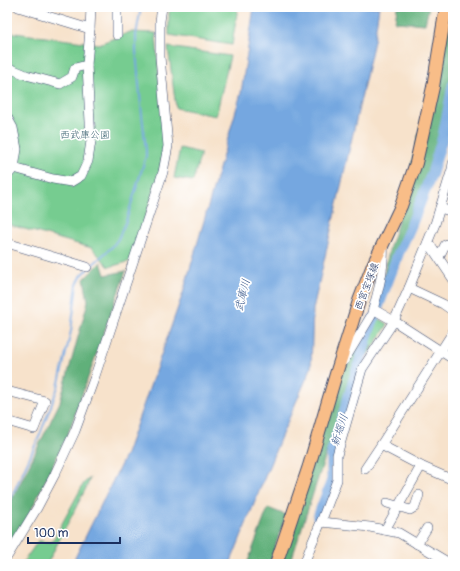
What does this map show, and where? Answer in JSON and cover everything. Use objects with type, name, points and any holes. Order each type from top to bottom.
[{"type":"main road","name":"西宮宝塚線","points":[[276,564],[309,466],[359,301],[373,265],[401,206],[416,163],[433,87],[446,7]]},
{"type":"street","points":[[18,7],[90,29]]},
{"type":"street","points":[[14,168],[71,182],[81,176],[88,162],[91,141],[87,65],[91,7]]},
{"type":"street","points":[[117,7],[117,35]]},
{"type":"street","points":[[7,557],[37,508],[75,431],[94,379],[163,172],[168,146],[160,57],[160,21],[162,7]]},
{"type":"street","points":[[7,67],[26,76],[60,84],[72,77],[75,68],[87,65]]},
{"type":"street","points":[[7,116],[13,128],[17,149],[14,168],[7,176]]},
{"type":"street","points":[[304,564],[337,480],[337,455],[362,369],[394,321],[409,288],[435,224],[453,163]]},
{"type":"street","points":[[440,208],[453,212]]},
{"type":"street","points":[[428,242],[453,279]]},
{"type":"street","points":[[7,243],[87,267]]},
{"type":"street","points":[[439,257],[445,244],[450,243],[453,245]]},
{"type":"street","points":[[336,374],[371,316],[377,298],[384,256],[383,244]]},
{"type":"street","points":[[409,288],[453,310]]},
{"type":"street","points":[[373,309],[453,359]]},
{"type":"street","points":[[365,469],[453,332]]},
{"type":"street","points":[[7,391],[45,401],[34,429],[7,421]]},
{"type":"street","points":[[381,445],[421,466],[453,480]]},
{"type":"street","points":[[385,530],[421,466]]},
{"type":"street","points":[[388,503],[410,510],[415,508],[419,495]]},
{"type":"street","points":[[321,522],[370,527],[399,533],[452,563]]},
{"type":"street","points":[[417,544],[427,528]]},
{"type":"green space","points":[[171,7],[238,7],[232,45],[169,35],[169,13]]},
{"type":"green space","points":[[397,7],[429,7],[425,24],[395,22]]},
{"type":"green space","points":[[449,7],[453,7],[453,66],[439,139],[428,176],[386,284],[382,283],[390,246],[397,225]]},
{"type":"green space","name":"西武庫公園","points":[[7,32],[99,44],[130,32],[156,33],[164,142],[160,172],[131,261],[109,267],[92,248],[7,224]]},
{"type":"green space","points":[[168,47],[230,56],[216,116],[176,108]]},
{"type":"green space","points":[[180,148],[201,153],[193,181],[174,178]]},
{"type":"green space","points":[[101,262],[105,275],[126,271],[68,434],[24,525],[7,553],[7,510],[60,402],[88,301],[84,279]]},
{"type":"green space","points":[[377,317],[388,324],[373,348],[367,345]]},
{"type":"green space","points":[[366,330],[368,331],[364,343],[373,348],[352,375],[290,564],[280,564],[340,375]]},
{"type":"green space","points":[[90,478],[47,564],[22,564],[38,541],[52,542],[84,483]]},
{"type":"green space","points":[[268,508],[286,515],[269,564],[247,564]]},
{"type":"water","name":"武庫川","points":[[254,7],[379,7],[374,41],[313,309],[311,368],[280,439],[230,564],[72,564],[126,454],[183,293],[241,93]]},
{"type":"waterway","points":[[90,267],[112,247],[118,239],[126,221],[146,156],[136,51],[136,35],[141,7]]},
{"type":"waterway","name":"新堀川","points":[[378,307],[432,173],[443,136],[453,85]]},
{"type":"waterway","points":[[7,503],[39,437],[58,387],[71,331],[77,284],[81,276],[87,270]]},
{"type":"waterway","name":"新堀川","points":[[318,517],[332,480],[332,451],[374,318]]}]
